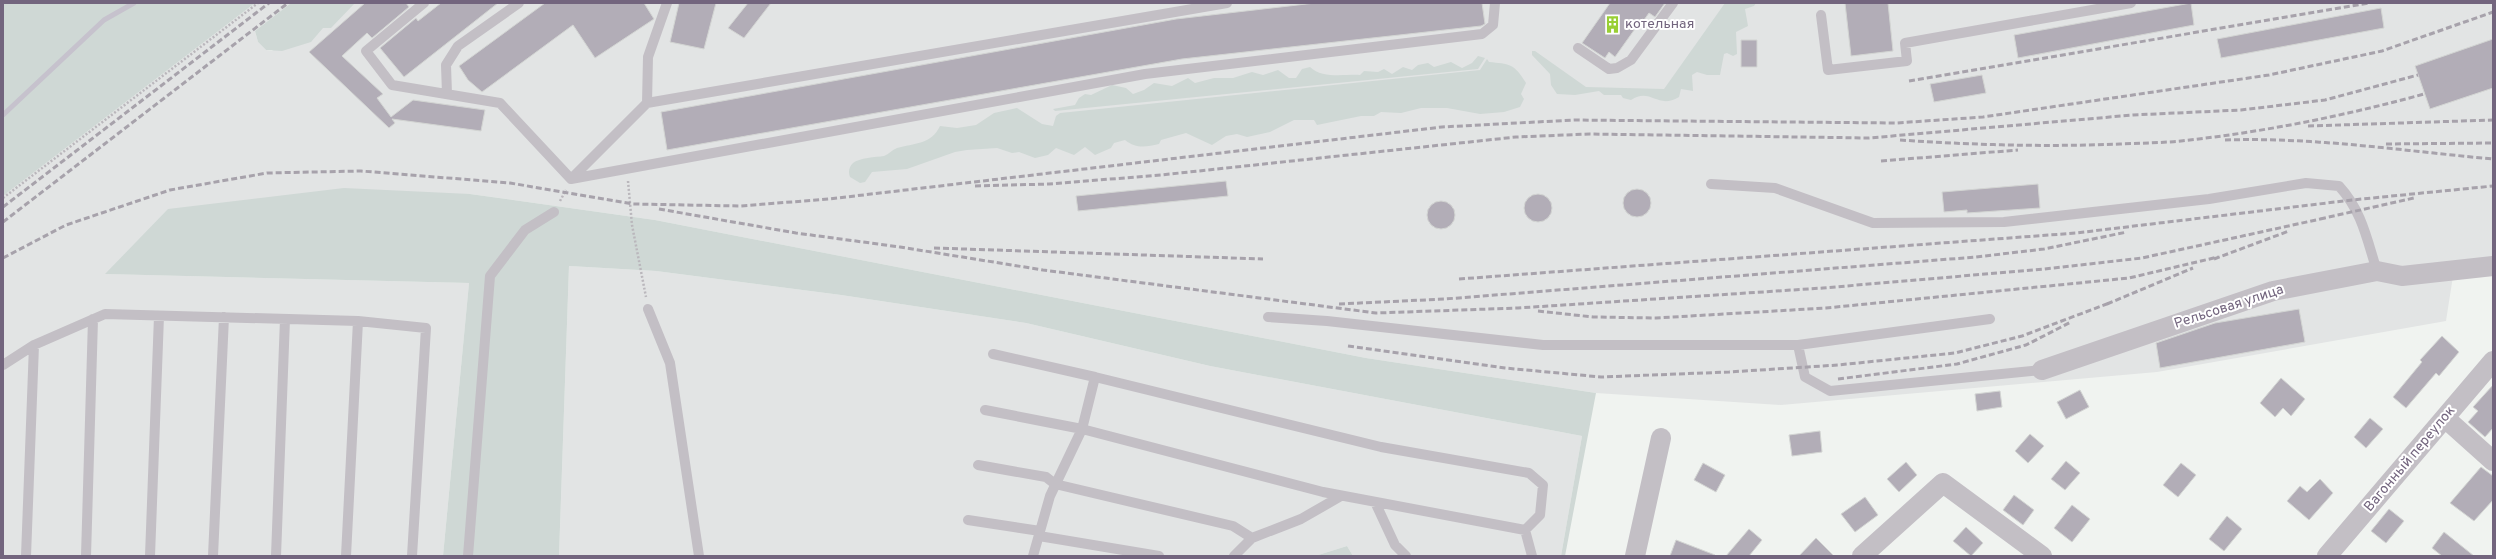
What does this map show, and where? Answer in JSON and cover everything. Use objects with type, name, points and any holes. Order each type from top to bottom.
[{"type":"street","name":"Рельсовая улица","points":[[2042,370],[2273,291],[2377,271],[2402,276],[2493,266]]},
{"type":"street","name":"Вагонный переулок","points":[[2327,556],[2493,361]]},
{"type":"street","points":[[2446,418],[2493,461]]},
{"type":"street","points":[[1635,556],[1661,438]]},
{"type":"street","points":[[1862,556],[1943,483],[2042,556]]},
{"type":"lane","points":[[424,3],[366,51],[392,86],[500,103],[571,179]]},
{"type":"lane","points":[[447,94],[446,66],[458,46],[519,3]]},
{"type":"lane","points":[[647,103],[648,57],[667,3]]},
{"type":"lane","points":[[571,179],[647,103],[1227,3]]},
{"type":"lane","points":[[571,179],[1145,74],[1482,34],[1493,25],[1495,3]]},
{"type":"lane","points":[[1578,48],[1609,69],[1627,64],[1674,3]]},
{"type":"lane","points":[[1821,15],[1828,70],[1907,61],[1905,43],[2131,3]]},
{"type":"lane","points":[[1711,184],[1775,188],[1827,208],[1874,223],[2004,222],[2210,199],[2306,183],[2339,186],[2352,200],[2358,210],[2377,271]]},
{"type":"lane","points":[[468,556],[490,276],[525,230],[554,212]]},
{"type":"lane","points":[[648,309],[670,363],[699,556]]},
{"type":"lane","points":[[3,365],[34,345],[105,314],[358,321],[426,328],[412,556]]},
{"type":"lane","points":[[150,556],[159,316]]},
{"type":"lane","points":[[213,556],[224,317]]},
{"type":"lane","points":[[1268,317],[1327,321],[1543,345],[1798,345],[1990,319]]},
{"type":"lane","points":[[86,556],[93,319]]},
{"type":"lane","points":[[276,556],[285,319]]},
{"type":"lane","points":[[346,556],[358,321]]},
{"type":"lane","points":[[26,556],[34,345]]},
{"type":"lane","points":[[1798,345],[1805,378],[1830,391],[2042,370]]},
{"type":"lane","points":[[993,354],[1096,377],[1381,447],[1529,473],[1543,486],[1540,515],[1525,530]]},
{"type":"lane","points":[[1033,556],[1055,484],[1082,429],[1096,377]]},
{"type":"lane","points":[[985,410],[1082,429],[1341,496],[1525,530]]},
{"type":"lane","points":[[978,465],[1046,477],[1055,484],[1233,526],[1252,538]]},
{"type":"lane","points":[[1234,556],[1252,538],[1301,518],[1341,496]]},
{"type":"lane","points":[[1375,502],[1395,545],[1406,556]]},
{"type":"lane","points":[[968,520],[1159,556]]},
{"type":"lane","points":[[1525,530],[1532,556]]},
{"type":"path","points":[[3,198],[258,3]]},
{"type":"path","points":[[626,169],[632,225],[648,309]]},
{"type":"path","points":[[554,212],[571,179]]},
{"type":"shaded area","points":[[3,3],[255,3],[3,196]]},
{"type":"shaded area","points":[[255,3],[291,3],[255,31],[258,42],[266,50],[272,51],[326,3],[2493,3],[2493,271],[2453,276],[2446,321],[2157,372],[1781,405],[1596,393],[1366,358],[655,220],[470,194],[106,274],[469,283],[443,556],[3,556],[3,196]]},
{"type":"shaded area","points":[[291,3],[355,3],[331,28],[323,28],[311,42],[282,51],[266,50],[258,42],[255,31]]},
{"type":"shaded area","points":[[1725,3],[1756,3],[1754,6],[1745,9],[1748,26],[1736,32],[1737,54],[1733,56],[1727,53],[1724,54],[1720,75],[1707,75],[1697,72],[1692,75],[1693,91],[1681,89],[1679,97],[1671,100],[1665,101],[1644,96],[1631,100],[1623,98],[1621,95],[1604,95],[1599,91],[1575,95],[1557,94],[1551,85],[1550,74],[1532,55],[1532,51],[1535,51],[1586,87],[1664,89]]},
{"type":"shaded area","points":[[1478,56],[1485,58],[1478,69],[1055,111],[1053,109],[1075,105],[1079,98],[1085,94],[1091,95],[1112,85],[1126,88],[1133,94],[1144,90],[1154,83],[1172,86],[1188,78],[1195,83],[1214,78],[1233,78],[1252,72],[1263,75],[1278,70],[1289,78],[1296,78],[1302,69],[1310,67],[1315,71],[1327,75],[1360,75],[1364,71],[1378,72],[1384,69],[1392,74],[1403,67],[1412,70],[1418,65],[1428,63],[1434,67],[1451,62],[1462,68],[1472,63]]},
{"type":"shaded area","points":[[1487,59],[1489,62],[1506,64],[1514,68],[1522,76],[1526,83],[1521,94],[1524,99],[1520,107],[1504,112],[1480,114],[1447,108],[1421,108],[1401,113],[1381,112],[1374,116],[1361,116],[1317,125],[1314,120],[1294,120],[1270,132],[1247,137],[1237,134],[1226,136],[1212,145],[1186,133],[1161,140],[1159,144],[1145,146],[1133,145],[1125,140],[1114,143],[1111,148],[1095,155],[1085,147],[1074,155],[1056,148],[1048,155],[1035,158],[1019,152],[1012,153],[997,148],[967,150],[955,152],[907,169],[872,172],[865,182],[860,183],[849,175],[850,168],[856,161],[884,156],[897,148],[927,140],[932,137],[940,126],[957,128],[976,125],[994,113],[1017,108],[1042,124],[1053,126],[1056,116],[1060,113],[1480,70]]},
{"type":"shaded area","points":[[344,188],[470,194],[655,220],[1366,358],[1596,393],[1565,556],[1561,556],[1582,436],[1210,366],[1026,323],[841,295],[656,271],[569,266],[559,556],[443,556],[469,283],[105,274],[168,209]]},
{"type":"shaded area","points":[[569,266],[656,271],[841,295],[1026,323],[1210,366],[1582,436],[1561,556],[1353,556],[1347,546],[1315,556],[559,556]]},
{"type":"shaded area","points":[[1347,546],[1353,556],[1315,556]]},
{"type":"building","points":[[365,3],[406,3],[409,7],[372,38],[367,33],[342,56],[383,94],[377,98],[391,117],[413,100],[485,110],[481,131],[392,119],[395,123],[389,128],[309,52]]},
{"type":"building","points":[[441,3],[498,3],[404,77],[380,48],[416,18],[418,21]]},
{"type":"building","points":[[545,3],[644,3],[654,19],[595,58],[573,25],[482,92],[468,80],[459,66]]},
{"type":"building","points":[[679,3],[716,3],[704,49],[670,42]]},
{"type":"building","points":[[748,3],[771,3],[744,38],[728,28]]},
{"type":"building","points":[[1315,3],[1482,3],[1485,24],[1481,26],[1182,59],[667,150],[661,112],[1176,19]]},
{"type":"building","name":"котельная","points":[[1610,3],[1665,3],[1655,17],[1649,13],[1644,20],[1642,19],[1615,57],[1609,52],[1605,58],[1582,43]]},
{"type":"building","points":[[1845,3],[1888,3],[1893,51],[1851,56]]},
{"type":"building","points":[[2191,3],[2194,25],[2018,58],[2014,35]]},
{"type":"building","points":[[2381,8],[2384,28],[2221,58],[2217,39]]},
{"type":"building","points":[[2493,39],[2493,88],[2430,109],[2415,66]]},
{"type":"building","points":[[1741,40],[1757,40],[1757,67],[1741,67]]},
{"type":"building","points":[[1982,75],[1986,93],[1934,102],[1930,84]]},
{"type":"building","points":[[1226,181],[1228,196],[1078,211],[1076,196]]},
{"type":"building","points":[[2038,184],[2040,208],[1967,213],[1967,210],[1944,212],[1942,192]]},
{"type":"building","points":[[1637,189],[1643,190],[1647,193],[1650,197],[1650,209],[1647,213],[1643,216],[1637,217],[1631,216],[1627,213],[1624,209],[1623,203],[1624,197],[1627,193],[1631,190]]},
{"type":"building","points":[[1538,194],[1544,195],[1548,198],[1551,202],[1551,214],[1548,218],[1544,221],[1538,222],[1532,221],[1528,218],[1525,214],[1524,208],[1525,202],[1528,198],[1532,195]]},
{"type":"building","points":[[1441,201],[1447,202],[1451,205],[1454,209],[1454,221],[1451,225],[1447,228],[1441,229],[1435,228],[1431,225],[1428,221],[1427,215],[1428,209],[1431,205],[1435,202]]},
{"type":"building","points":[[2299,309],[2305,342],[2160,368],[2156,343],[2215,323]]},
{"type":"building","points":[[2442,336],[2459,352],[2439,376],[2436,373],[2406,408],[2393,397],[2422,362],[2420,360]]},
{"type":"building","points":[[2281,378],[2305,399],[2291,416],[2283,408],[2275,417],[2260,403]]},
{"type":"building","points":[[2493,385],[2493,428],[2485,437],[2468,422],[2478,411],[2473,407]]},
{"type":"building","points":[[2080,390],[2089,407],[2066,419],[2057,402]]},
{"type":"building","points":[[2000,391],[2002,407],[1977,411],[1975,394]]},
{"type":"building","points":[[2370,418],[2383,429],[2366,448],[2354,437]]},
{"type":"building","points":[[1820,431],[1822,452],[1792,456],[1789,435]]},
{"type":"building","points":[[2030,434],[2044,446],[2028,463],[2015,451]]},
{"type":"building","points":[[2066,461],[2080,473],[2065,490],[2051,479]]},
{"type":"building","points":[[1906,462],[1917,475],[1899,492],[1887,479]]},
{"type":"building","points":[[1703,463],[1725,475],[1716,492],[1694,480]]},
{"type":"building","points":[[2181,463],[2196,475],[2178,497],[2163,485]]},
{"type":"building","points":[[2481,467],[2493,476],[2493,500],[2474,521],[2450,503]]},
{"type":"building","points":[[2320,479],[2333,493],[2309,520],[2287,501],[2300,486],[2307,492]]},
{"type":"building","points":[[2014,495],[2034,510],[2023,525],[2003,510]]},
{"type":"building","points":[[1865,497],[1878,515],[1855,532],[1841,514]]},
{"type":"building","points":[[2072,505],[2090,519],[2072,542],[2054,528]]},
{"type":"building","points":[[2389,509],[2404,521],[2386,543],[2371,531]]},
{"type":"building","points":[[2227,516],[2242,529],[2224,551],[2209,539]]},
{"type":"building","points":[[1966,527],[1983,543],[1971,556],[1953,541]]},
{"type":"building","points":[[1749,529],[1762,540],[1749,556],[1726,556]]},
{"type":"building","points":[[2444,532],[2474,556],[2442,556],[2432,548]]},
{"type":"building","points":[[1816,538],[1834,556],[1799,556]]},
{"type":"building","points":[[1676,540],[1715,555],[1670,556]]},
{"type":"waterway","points":[[3,115],[104,20],[134,3]]},
{"type":"railway","points":[[3,207],[269,3]]},
{"type":"railway","points":[[3,222],[288,3]]},
{"type":"railway","points":[[1909,81],[2369,3]]},
{"type":"railway","points":[[3,258],[66,225],[170,190],[267,173],[361,171],[510,183],[633,204],[740,206],[829,199],[1442,127],[1574,120],[1896,123],[1983,117],[2269,75],[2382,51],[2493,12]]},
{"type":"railway","points":[[975,186],[1049,184],[1161,175],[1516,137],[1590,134],[1869,138],[2133,115],[2241,110],[2325,100],[2418,75]]},
{"type":"railway","points":[[1900,140],[2038,145],[2093,145],[2173,142],[2273,128],[2334,116],[2424,94]]},
{"type":"railway","points":[[2308,126],[2493,120]]},
{"type":"railway","points":[[2225,140],[2292,141],[2359,145],[2493,159]]},
{"type":"railway","points":[[2386,144],[2493,143]]},
{"type":"railway","points":[[1881,161],[2018,150]]},
{"type":"railway","points":[[1459,279],[2076,233],[2352,200],[2493,186]]},
{"type":"railway","points":[[2320,219],[2414,198]]},
{"type":"railway","points":[[659,209],[796,233],[900,247],[1043,270],[1376,313],[1518,308],[1823,288],[2044,269],[2142,258],[2325,218]]},
{"type":"railway","points":[[2214,259],[2289,231]]},
{"type":"railway","points":[[1339,304],[1445,299],[1976,257],[2044,249],[2127,232]]},
{"type":"railway","points":[[934,248],[1263,259]]},
{"type":"railway","points":[[1538,311],[1593,317],[1656,318],[1826,308],[2129,278],[2218,257]]},
{"type":"railway","points":[[2107,304],[2193,268]]},
{"type":"railway","points":[[1348,346],[1505,368],[1601,377],[1729,372],[1838,365],[1955,353],[2022,336],[2112,302]]},
{"type":"railway","points":[[1838,379],[1957,364],[2026,345],[2071,322]]},
{"type":"place","name":"котельная","points":[[1612,24]]}]
